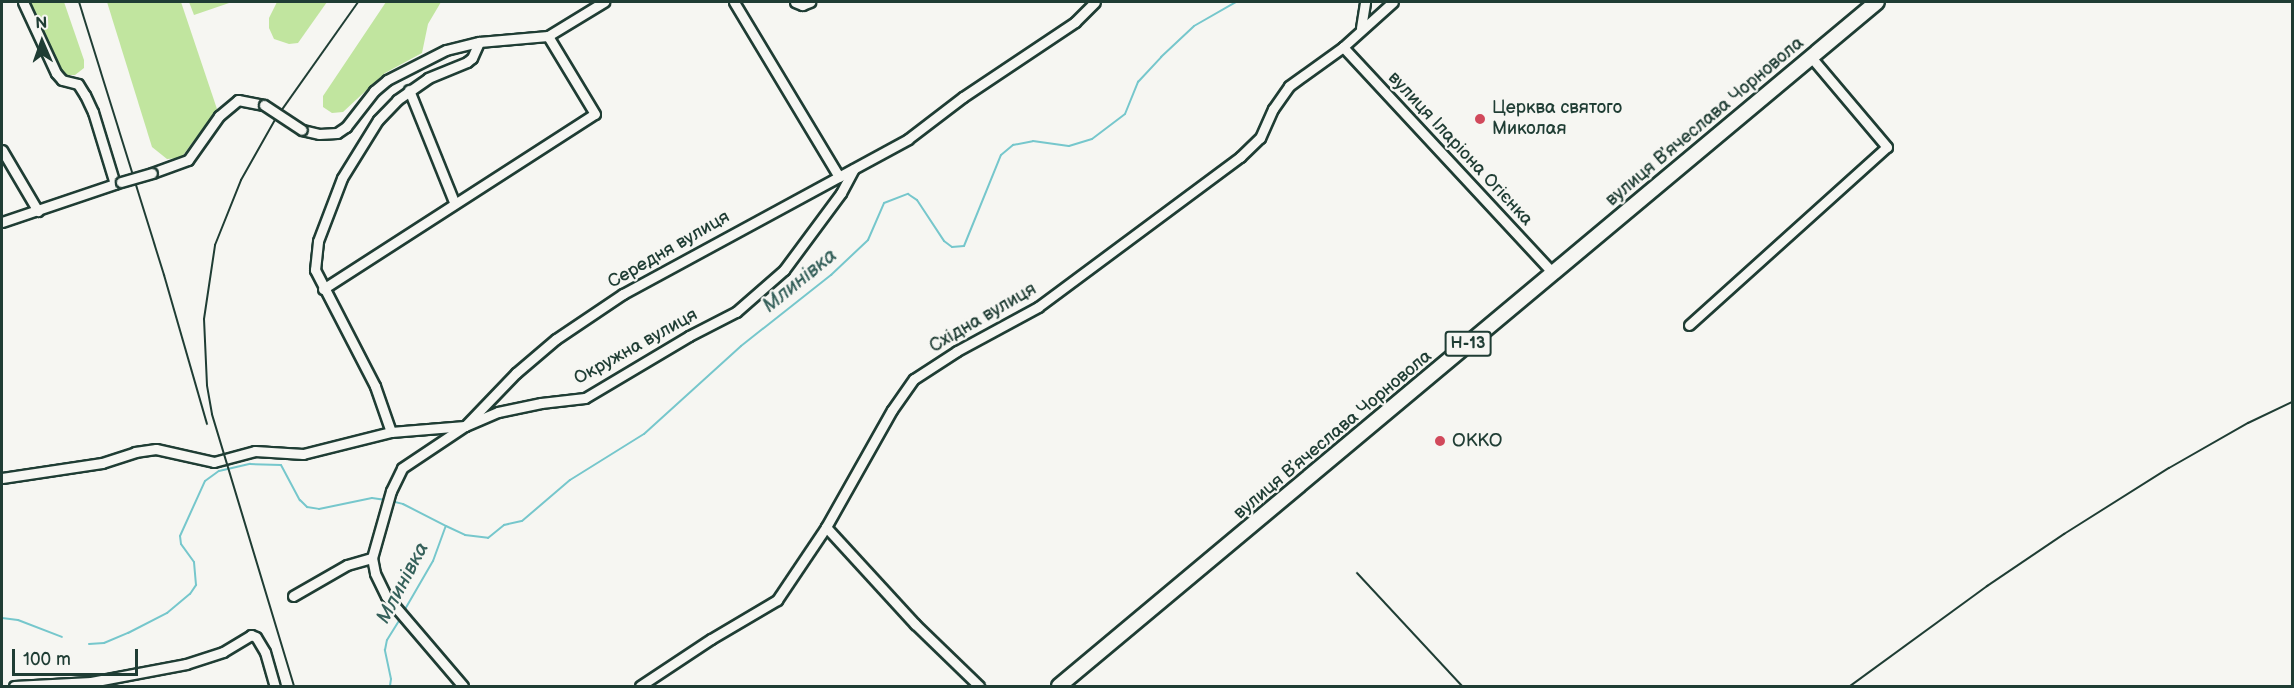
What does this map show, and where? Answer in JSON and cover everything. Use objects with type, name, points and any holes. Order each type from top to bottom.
[{"type":"main road","name":"вулиця Вʼячеслава Чорновола","points":[[1059,687],[1877,2]]},
{"type":"street","points":[[23,2],[56,73],[62,80],[78,84],[85,95],[118,183]]},
{"type":"street","points":[[2,222],[188,160],[219,116],[238,100],[264,105],[302,130],[319,134],[337,133],[346,127],[374,92],[387,80],[446,50],[479,42],[548,36],[604,2]]},
{"type":"street","points":[[734,2],[839,177]]},
{"type":"street","points":[[795,2],[802,5],[810,2]]},
{"type":"street","name":"Середня вулиця","points":[[465,426],[516,373],[565,333],[623,294],[908,139],[963,97],[1075,22],[1095,2]]},
{"type":"street","points":[[1361,28],[1365,2]]},
{"type":"street","name":"Східна вулиця","points":[[640,687],[711,639],[777,600],[826,527],[891,410],[914,379],[957,351],[1038,308],[1240,158],[1260,138],[1273,109],[1289,86],[1343,47],[1361,28],[1393,2]]},
{"type":"street","points":[[323,289],[454,202],[595,114],[548,36]]},
{"type":"street","points":[[392,432],[375,386],[323,289],[314,260],[328,210],[342,178],[378,120],[409,90],[447,68],[467,62],[472,58],[479,42]]},
{"type":"street","name":"вулиця Іларіона Огієнка","points":[[1343,47],[1553,273]]},
{"type":"street","points":[[1689,325],[1887,147],[1811,57]]},
{"type":"street","points":[[409,90],[454,202]]},
{"type":"street","points":[[2,150],[38,211]]},
{"type":"street","name":"Окружна вулиця","points":[[372,558],[391,492],[402,468],[465,426],[498,412],[541,403],[585,398],[689,336],[736,312],[784,270],[842,193],[854,169]]},
{"type":"street","points":[[2,478],[102,463],[135,452],[156,449],[214,462],[255,451],[303,454],[392,432],[465,426]]},
{"type":"street","points":[[826,527],[915,624],[979,687]]},
{"type":"street","points":[[293,596],[347,565],[372,558],[381,587],[463,687]]},
{"type":"street","points":[[14,687],[91,682],[186,664],[223,652],[251,635],[256,637],[265,652],[275,687]]},
{"type":"green space","points":[[30,2],[64,2],[84,60],[84,68],[75,75],[66,75],[58,68]]},
{"type":"green space","points":[[107,2],[181,2],[217,109],[181,158],[167,159],[152,147]]},
{"type":"green space","points":[[189,2],[232,2],[194,15]]},
{"type":"green space","points":[[277,2],[327,2],[298,43],[289,44],[274,39],[269,28],[269,18]]},
{"type":"green space","points":[[386,2],[441,2],[428,24],[422,53],[385,73],[343,112],[332,113],[323,107],[323,96]]},
{"type":"waterway","name":"Млинівка","points":[[404,611],[433,561],[446,526],[465,535],[488,538],[504,525],[522,521],[570,480],[644,434],[741,346],[831,275],[868,240],[884,203],[908,194],[917,200],[944,241],[952,247],[964,246],[1001,155],[1013,145],[1033,141],[1069,146],[1092,139],[1125,114],[1138,82],[1161,57],[1194,26],[1236,2]]},
{"type":"waterway","points":[[89,644],[104,643],[128,633],[167,613],[190,594],[196,585],[194,562],[181,544],[180,536],[205,481],[219,471],[250,464],[281,465],[300,500],[307,507],[319,509],[372,498],[386,500]]},
{"type":"waterway","points":[[391,501],[403,504],[446,526]]},
{"type":"waterway","points":[[2,618],[18,620],[62,637]]},
{"type":"waterway","name":"Млинівка","points":[[390,686],[391,679],[385,650],[387,640],[400,619]]},
{"type":"railway","points":[[79,2],[164,275],[207,424]]},
{"type":"railway","points":[[294,686],[212,414],[207,385],[204,319],[215,245],[241,180],[276,118],[358,2]]},
{"type":"railway","points":[[1850,686],[1987,586],[2064,534],[2169,468],[2248,423],[2292,402]]},
{"type":"railway","points":[[1357,573],[1462,686]]},
{"type":"place","name":"Церква святого Миколая","points":[[1480,119]]},
{"type":"place","name":"OKKO","points":[[1440,441]]}]
